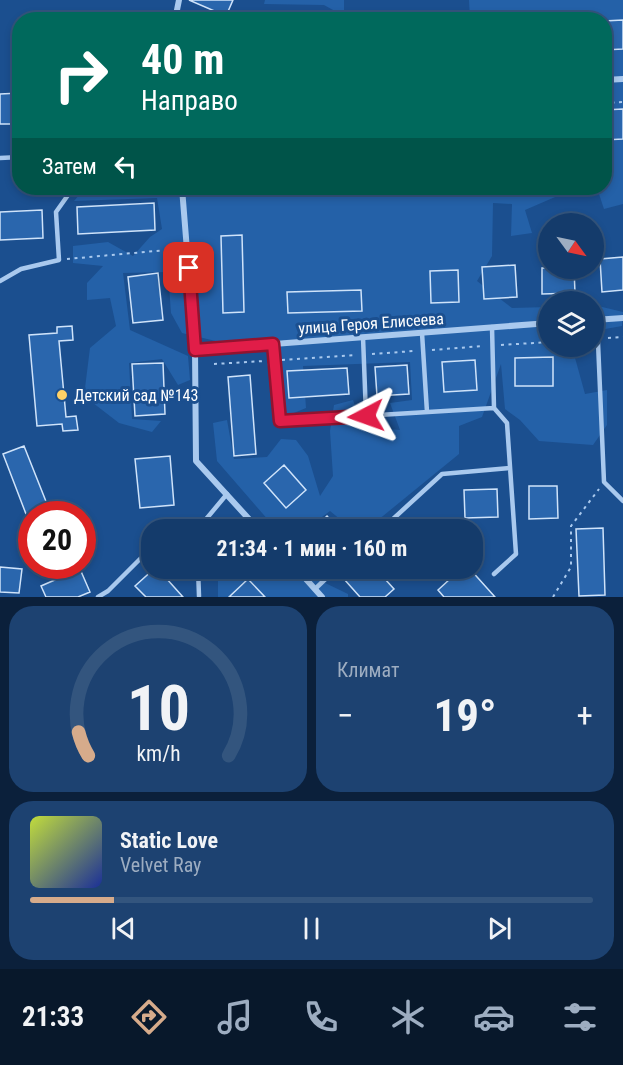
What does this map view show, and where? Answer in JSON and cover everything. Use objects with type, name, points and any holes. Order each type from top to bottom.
[{"type":"street","points":[[183,195],[195,350],[196,461],[249,519]]},
{"type":"street","points":[[604,319],[623,318]]},
{"type":"street","name":"улица Героя Елисеева","points":[[195,350],[538,324]]},
{"type":"street","points":[[306,579],[322,597]]},
{"type":"lane","points":[[0,281],[21,269],[59,260],[56,212],[67,195]]},
{"type":"lane","points":[[492,327],[494,408],[507,423],[516,554],[494,574]]},
{"type":"lane","points":[[422,333],[427,412]]},
{"type":"lane","points":[[363,337],[366,416]]},
{"type":"lane","points":[[273,344],[280,421],[494,408]]},
{"type":"lane","points":[[598,357],[604,482],[623,501]]},
{"type":"lane","points":[[393,519],[442,474],[510,468]]},
{"type":"lane","points":[[206,519],[227,494]]},
{"type":"lane","points":[[98,597],[108,591],[141,559]]},
{"type":"lane","points":[[198,579],[199,596]]},
{"type":"lane","points":[[315,589],[326,579]]},
{"type":"path","points":[[59,260],[187,248]]},
{"type":"path","points":[[214,364],[538,343]]},
{"type":"path","points":[[554,597],[571,567],[571,526],[604,482]]},
{"type":"shaded area","points":[[265,0],[344,0],[344,12],[337,12],[324,5],[264,4]]},
{"type":"shaded area","points":[[469,0],[623,0],[623,204],[604,209],[599,195],[612,195],[612,12],[470,12]]},
{"type":"shaded area","points":[[79,195],[560,195],[525,210],[532,233],[511,236],[512,204],[493,203],[492,256],[477,281],[512,308],[538,307],[538,357],[575,357],[585,394],[607,390],[607,425],[593,445],[539,441],[520,420],[505,409],[501,364],[482,417],[459,426],[459,454],[379,519],[340,519],[330,511],[319,519],[267,519],[217,461],[213,423],[227,420],[234,459],[267,457],[281,439],[296,440],[308,456],[320,496],[333,476],[330,431],[334,405],[353,400],[362,427],[400,430],[390,403],[412,400],[410,362],[303,366],[306,408],[284,417],[267,364],[283,340],[224,343],[182,333],[171,313],[168,272],[123,273],[130,330],[188,356],[190,380],[178,385],[162,359],[129,363],[132,419],[161,421],[152,432],[119,423],[84,396],[90,348],[116,326],[110,298],[87,300],[87,283],[103,266],[73,263],[73,246],[108,242],[133,256],[150,237],[162,229],[157,198],[74,201]]},
{"type":"shaded area","points":[[604,307],[623,312],[622,326],[604,329]]},
{"type":"shaded area","points":[[218,579],[320,579],[348,594],[348,597],[218,597]]},
{"type":"building","points":[[189,0],[233,0],[228,12],[217,12]]},
{"type":"building","points":[[623,20],[623,49],[612,50],[612,21]]},
{"type":"building","points":[[12,93],[12,124],[0,124],[0,94]]},
{"type":"building","points":[[623,109],[623,139],[612,140],[612,110]]},
{"type":"building","points":[[154,203],[155,230],[78,234],[77,207]]},
{"type":"building","points":[[42,210],[43,238],[0,240],[0,212]]},
{"type":"building","points":[[242,235],[244,312],[223,313],[221,236]]},
{"type":"building","points":[[623,257],[623,290],[602,291],[604,259]]},
{"type":"building","points":[[515,265],[517,297],[484,299],[482,267]]},
{"type":"building","points":[[458,270],[459,302],[431,303],[430,271]]},
{"type":"building","points":[[158,273],[163,320],[133,323],[128,277]]},
{"type":"building","points":[[542,279],[574,279],[575,291],[542,291]]},
{"type":"building","points":[[361,290],[362,311],[288,313],[287,292]]},
{"type":"building","points":[[72,326],[73,340],[59,341],[66,417],[76,416],[78,430],[63,431],[62,424],[37,426],[29,335],[57,333],[57,327]]},
{"type":"building","points":[[553,357],[553,386],[515,386],[515,358]]},
{"type":"building","points":[[475,360],[477,390],[444,392],[442,362]]},
{"type":"building","points":[[163,363],[165,414],[135,416],[132,364]]},
{"type":"building","points":[[407,365],[409,394],[377,396],[375,367]]},
{"type":"building","points":[[347,368],[349,394],[289,398],[287,371]]},
{"type":"building","points":[[250,375],[256,454],[234,456],[228,377]]},
{"type":"building","points":[[24,446],[46,501],[21,501],[3,454]]},
{"type":"building","points":[[170,456],[174,505],[140,508],[135,459]]},
{"type":"building","points":[[284,465],[306,490],[286,508],[264,483]]},
{"type":"building","points":[[529,486],[557,486],[558,518],[529,519]]},
{"type":"building","points":[[497,489],[498,517],[465,518],[464,490]]},
{"type":"building","points":[[603,528],[605,595],[579,596],[576,529]]},
{"type":"building","points":[[0,567],[18,569],[18,579],[21,579],[19,593],[0,592]]},
{"type":"building","points":[[57,579],[84,579],[90,592],[78,597],[46,597],[41,586]]},
{"type":"building","points":[[143,579],[167,579],[183,597],[146,597],[135,586]]},
{"type":"building","points":[[248,579],[265,597],[229,597]]},
{"type":"building","points":[[344,579],[385,579],[394,589],[385,597],[360,597]]},
{"type":"building","points":[[450,579],[479,579],[495,597],[444,597],[438,590]]},
{"type":"place","name":"Детский сад №143","points":[[62,395]]},
{"type":"route","points":[[189,268],[195,350],[273,344],[280,421],[366,416]]}]
